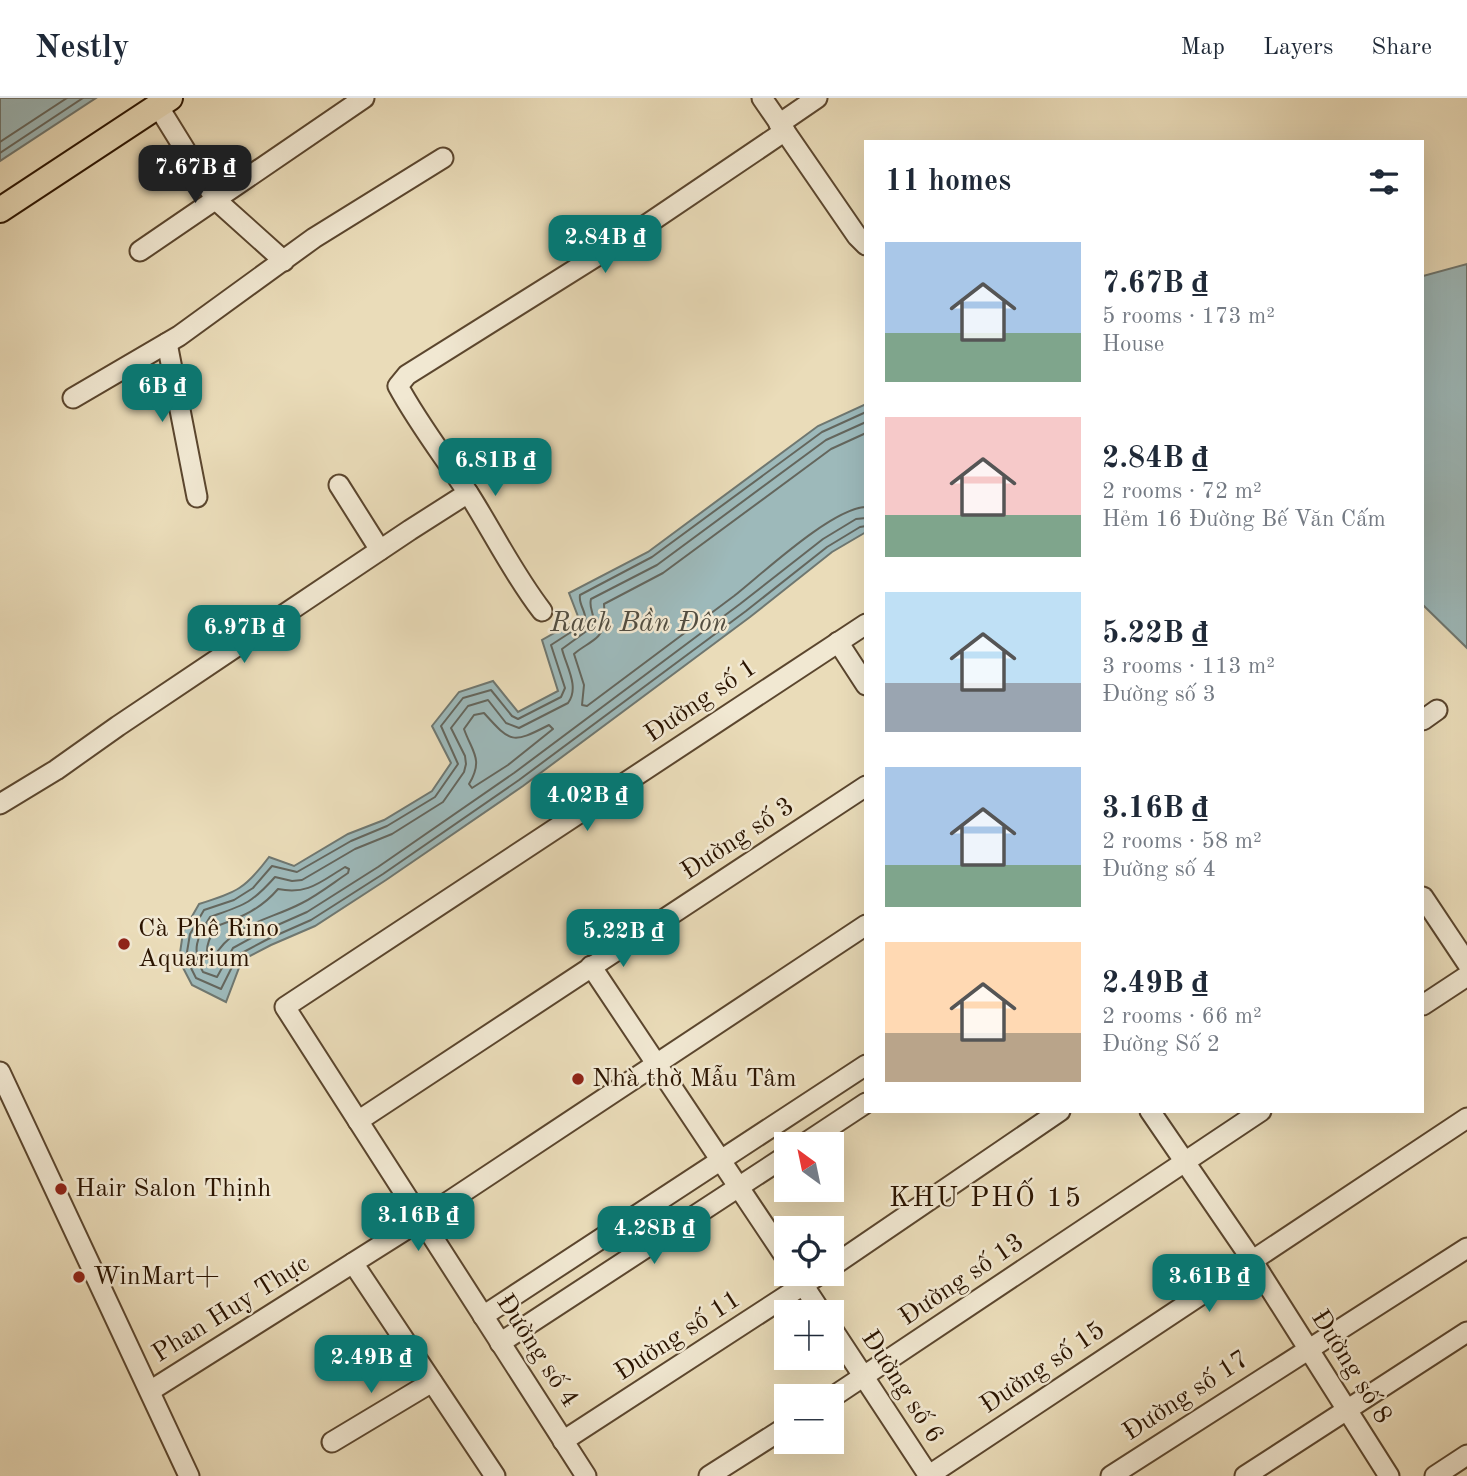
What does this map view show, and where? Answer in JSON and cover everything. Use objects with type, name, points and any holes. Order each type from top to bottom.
[{"type":"main road","points":[[0,210],[164,102]]},
{"type":"street","points":[[140,251],[364,98]]},
{"type":"street","points":[[762,98],[864,243]]},
{"type":"street","points":[[541,611],[527,593],[468,493],[411,410],[398,386],[407,375],[643,227],[782,128],[817,98]]},
{"type":"street","points":[[164,102],[216,200],[284,261]]},
{"type":"street","points":[[74,398],[167,343],[314,238],[443,158]]},
{"type":"street","points":[[167,343],[197,497]]},
{"type":"street","points":[[339,485],[380,550]]},
{"type":"street","points":[[0,804],[56,770],[117,726],[468,493]]},
{"type":"street","name":"Đường số 1","points":[[285,1007],[864,625]]},
{"type":"street","points":[[838,642],[864,682]]},
{"type":"street","name":"Đường số 3","points":[[358,1121],[864,787]]},
{"type":"street","points":[[1424,898],[1467,963]]},
{"type":"street","name":"Phan Huy Thực","points":[[150,1391],[421,1220],[864,926]]},
{"type":"street","points":[[591,966],[774,1240]]},
{"type":"street","points":[[1424,1004],[1467,976]]},
{"type":"street","name":"Đường số 4","points":[[285,1007],[586,1476]]},
{"type":"street","points":[[483,1316],[864,1066]]},
{"type":"street","points":[[0,1072],[189,1476]]},
{"type":"street","points":[[822,1132],[864,1104]]},
{"type":"street","points":[[844,1258],[1057,1113]]},
{"type":"street","name":"Đường số 8","points":[[1151,1113],[1252,1261],[1389,1476]]},
{"type":"street","name":"Đường số 13","points":[[844,1390],[1258,1113]]},
{"type":"street","name":"Đường số 15","points":[[928,1476],[1467,1118]]},
{"type":"street","points":[[500,1343],[774,1164]]},
{"type":"street","name":"Đường số 17","points":[[1111,1476],[1467,1248]]},
{"type":"street","points":[[353,1263],[495,1476]]},
{"type":"street","name":"Đường số 11","points":[[563,1441],[791,1286]]},
{"type":"street","points":[[1245,1476],[1467,1332]]},
{"type":"street","name":"Đường số 6","points":[[844,1347],[928,1476]]},
{"type":"street","points":[[332,1442],[432,1382]]},
{"type":"street","points":[[709,1476],[774,1435]]},
{"type":"street","points":[[1435,1476],[1467,1455]]},
{"type":"water","points":[[0,98],[96,98],[0,161]]},
{"type":"water","points":[[1467,264],[1467,648],[1424,606],[1424,276]]},
{"type":"water","name":"Rạch Bần Đôn","points":[[864,405],[864,533],[832,552],[750,617],[523,786],[315,926],[242,960],[226,1002],[192,985],[179,960],[183,932],[199,904],[239,888],[269,857],[294,866],[348,834],[384,820],[432,791],[451,763],[432,726],[459,692],[493,681],[518,712],[558,691],[542,640],[579,619],[569,593],[648,552],[818,426]]},
{"type":"place","name":"Cà Phê Rino Aquarium","points":[[124,944]]},
{"type":"place","name":"Nhà thờ Mẫu Tâm","points":[[578,1079]]},
{"type":"place","name":"Hair Salon Thịnh","points":[[61,1189]]},
{"type":"place","name":"WinMart+","points":[[79,1277]]},
{"type":"district","name":"KHU PHỐ 15","points":[[986,1199]]}]
